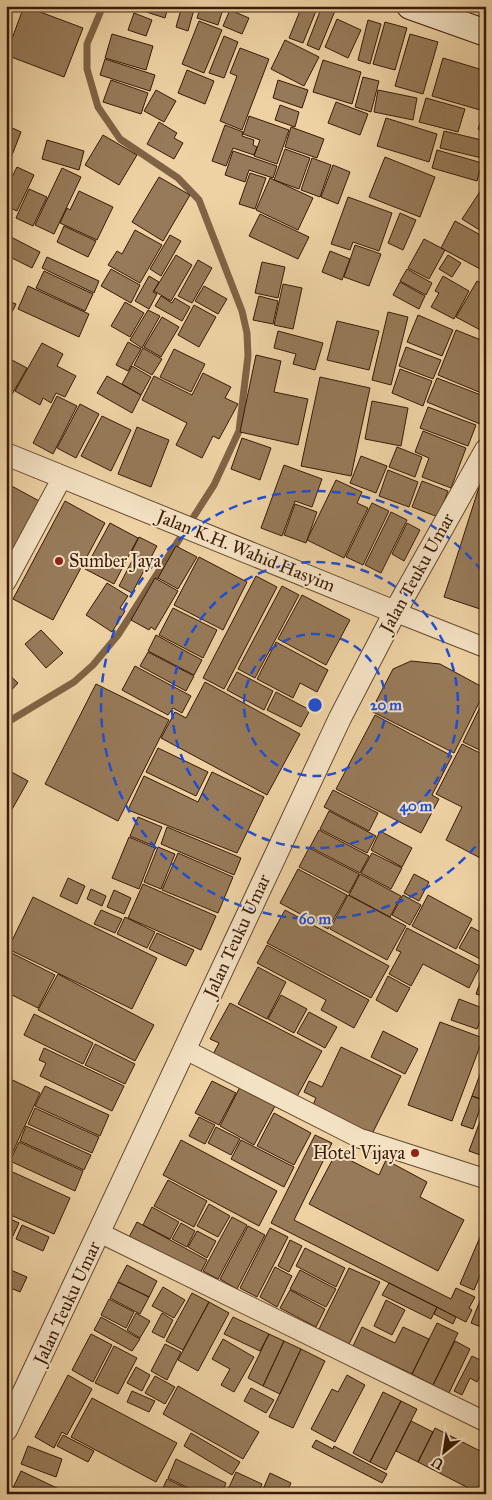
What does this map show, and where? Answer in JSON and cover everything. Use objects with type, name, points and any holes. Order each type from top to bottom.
[{"type":"main road","points":[[410,6],[486,33]]},
{"type":"street","name":"Jalan Teuku Umar","points":[[6,1430],[340,718],[395,612],[486,450]]},
{"type":"street","name":"Jalan K.H. Wahid Hasyim","points":[[6,454],[223,540],[486,648]]},
{"type":"street","points":[[6,582],[62,476]]},
{"type":"street","points":[[184,1050],[359,1138],[486,1179]]},
{"type":"street","points":[[100,1233],[486,1422]]},
{"type":"building","points":[[24,6],[83,28],[64,77],[6,55]]},
{"type":"building","points":[[141,6],[168,7],[165,18],[140,10]]},
{"type":"building","points":[[182,6],[195,6],[188,31],[176,27]]},
{"type":"building","points":[[201,6],[224,6],[218,25],[197,18]]},
{"type":"building","points":[[302,6],[318,6],[303,43],[289,38]]},
{"type":"building","points":[[322,6],[337,6],[319,50],[307,45]]},
{"type":"building","points":[[230,10],[249,18],[242,34],[223,26]]},
{"type":"building","points":[[134,13],[152,20],[146,36],[128,30]]},
{"type":"building","points":[[337,19],[361,30],[348,58],[325,47]]},
{"type":"building","points":[[368,20],[381,24],[370,64],[358,60]]},
{"type":"building","points":[[199,21],[222,30],[204,73],[182,64]]},
{"type":"building","points":[[385,22],[407,28],[395,70],[373,64]]},
{"type":"building","points":[[112,34],[153,46],[146,70],[105,58]]},
{"type":"building","points":[[410,34],[438,42],[423,94],[395,86]]},
{"type":"building","points":[[224,36],[238,42],[224,78],[209,73]]},
{"type":"building","points":[[285,40],[319,57],[304,86],[271,69]]},
{"type":"building","points":[[240,48],[269,59],[242,130],[220,121],[237,76],[230,73]]},
{"type":"building","points":[[443,58],[486,71],[486,91],[480,110],[432,96]]},
{"type":"building","points":[[105,59],[155,75],[150,91],[100,75]]},
{"type":"building","points":[[323,60],[361,72],[352,104],[313,92]]},
{"type":"building","points":[[187,70],[214,81],[205,104],[178,93]]},
{"type":"building","points":[[363,77],[379,81],[371,112],[355,107]]},
{"type":"building","points":[[111,80],[148,93],[141,114],[103,102]]},
{"type":"building","points":[[278,80],[308,90],[302,108],[273,98]]},
{"type":"building","points":[[156,90],[176,101],[164,122],[144,111]]},
{"type":"building","points":[[378,90],[417,98],[413,120],[374,112]]},
{"type":"building","points":[[426,98],[465,109],[458,132],[419,122]]},
{"type":"building","points":[[336,102],[368,114],[360,135],[328,123]]},
{"type":"building","points":[[280,105],[299,112],[295,127],[275,120]]},
{"type":"building","points":[[486,107],[486,132],[478,129]]},
{"type":"building","points":[[249,116],[289,130],[277,164],[254,156],[260,140],[243,134]]},
{"type":"building","points":[[386,118],[437,134],[429,162],[377,146]]},
{"type":"building","points":[[159,122],[177,133],[174,138],[183,143],[174,159],[147,144]]},
{"type":"building","points":[[6,125],[21,132],[7,168],[6,168]]},
{"type":"building","points":[[225,125],[243,132],[242,136],[254,140],[253,145],[257,147],[254,155],[233,148],[226,166],[212,161]]},
{"type":"building","points":[[291,127],[324,139],[317,158],[285,147]]},
{"type":"building","points":[[444,131],[486,141],[486,159],[440,148]]},
{"type":"building","points":[[103,135],[137,155],[119,185],[85,165]]},
{"type":"building","points":[[47,140],[84,151],[79,170],[42,159]]},
{"type":"building","points":[[285,149],[310,158],[299,189],[274,180]]},
{"type":"building","points":[[437,150],[482,163],[477,181],[432,168]]},
{"type":"building","points":[[233,151],[277,166],[273,178],[249,170],[245,182],[225,175]]},
{"type":"building","points":[[385,157],[435,177],[420,217],[369,197]]},
{"type":"building","points":[[312,158],[331,165],[320,197],[301,190]]},
{"type":"building","points":[[333,165],[350,172],[338,204],[321,197]]},
{"type":"building","points":[[17,167],[34,175],[17,211],[6,206],[6,189]]},
{"type":"building","points":[[62,168],[81,177],[54,234],[35,225]]},
{"type":"building","points":[[250,173],[266,178],[255,209],[239,204]]},
{"type":"building","points":[[159,177],[190,195],[163,241],[132,222]]},
{"type":"building","points":[[270,178],[313,198],[298,230],[256,210]]},
{"type":"building","points":[[483,187],[486,188],[486,234],[462,219]]},
{"type":"building","points":[[29,189],[47,197],[33,226],[16,218]]},
{"type":"building","points":[[79,191],[113,207],[97,240],[60,223],[67,208],[70,210]]},
{"type":"building","points":[[348,197],[392,213],[379,251],[353,242],[350,250],[331,244]]},
{"type":"building","points":[[400,213],[416,220],[403,250],[388,243]]},
{"type":"building","points":[[260,214],[309,237],[298,259],[249,236]]},
{"type":"building","points":[[455,221],[486,238],[486,263],[482,270],[441,248]]},
{"type":"building","points":[[64,226],[96,241],[88,257],[57,242]]},
{"type":"building","points":[[135,230],[162,245],[140,283],[108,265],[117,251],[122,254]]},
{"type":"building","points":[[170,235],[181,241],[161,276],[150,269]]},
{"type":"building","points":[[11,237],[40,252],[32,268],[6,255],[6,247]]},
{"type":"building","points":[[424,239],[445,250],[429,279],[408,268]]},
{"type":"building","points":[[355,245],[381,254],[369,286],[344,277]]},
{"type":"building","points":[[330,251],[350,259],[342,280],[322,272]]},
{"type":"building","points":[[176,255],[192,265],[171,301],[154,291]]},
{"type":"building","points":[[448,255],[461,263],[452,277],[439,269]]},
{"type":"building","points":[[47,257],[99,281],[94,293],[42,268]]},
{"type":"building","points":[[198,260],[212,268],[192,303],[178,296]]},
{"type":"building","points":[[262,262],[285,267],[278,298],[255,293]]},
{"type":"building","points":[[111,269],[140,285],[131,303],[101,286]]},
{"type":"building","points":[[407,269],[432,283],[426,295],[400,281]]},
{"type":"building","points":[[44,271],[93,294],[85,311],[36,288]]},
{"type":"building","points":[[149,276],[159,282],[153,292],[157,294],[149,309],[135,301]]},
{"type":"building","points":[[443,276],[469,291],[454,319],[431,307],[439,293],[435,291]]},
{"type":"building","points":[[477,281],[486,286],[486,333],[456,317]]},
{"type":"building","points":[[400,282],[425,296],[419,309],[393,295]]},
{"type":"building","points":[[283,284],[302,288],[293,329],[274,325]]},
{"type":"building","points":[[28,286],[89,314],[79,337],[18,309]]},
{"type":"building","points":[[204,286],[227,299],[218,314],[195,301]]},
{"type":"building","points":[[161,296],[172,303],[175,298],[190,307],[182,321],[155,306]]},
{"type":"building","points":[[259,296],[278,301],[273,324],[253,320]]},
{"type":"building","points":[[6,300],[16,304],[6,324]]},
{"type":"building","points":[[125,302],[144,313],[130,337],[111,326]]},
{"type":"building","points":[[194,305],[216,317],[199,347],[178,335]]},
{"type":"building","points":[[148,310],[160,316],[142,348],[130,340]]},
{"type":"building","points":[[388,312],[408,317],[391,385],[372,380]]},
{"type":"building","points":[[418,315],[453,330],[442,356],[407,342]]},
{"type":"building","points":[[162,317],[179,327],[161,357],[144,347]]},
{"type":"building","points":[[337,321],[379,331],[369,370],[327,360]]},
{"type":"building","points":[[456,330],[486,342],[486,395],[438,375]]},
{"type":"building","points":[[278,331],[323,343],[315,370],[293,364],[296,354],[274,348]]},
{"type":"building","points":[[128,342],[141,349],[128,371],[116,365]]},
{"type":"building","points":[[42,343],[63,354],[57,366],[76,376],[65,397],[56,393],[51,403],[43,398],[40,405],[15,391]]},
{"type":"building","points":[[406,347],[441,360],[433,379],[399,366]]},
{"type":"building","points":[[143,348],[162,359],[152,375],[134,365]]},
{"type":"building","points":[[174,349],[205,364],[191,392],[160,377]]},
{"type":"building","points":[[256,355],[281,361],[274,392],[308,399],[298,445],[240,432]]},
{"type":"building","points":[[8,358],[27,368],[6,405],[6,362]]},
{"type":"building","points":[[132,366],[151,377],[141,395],[122,384]]},
{"type":"building","points":[[400,369],[432,381],[423,406],[392,393]]},
{"type":"building","points":[[203,373],[231,387],[225,398],[238,404],[219,439],[213,436],[202,458],[176,445],[187,423],[142,400],[154,376],[192,395]]},
{"type":"building","points":[[107,376],[141,395],[132,413],[97,393]]},
{"type":"building","points":[[320,377],[370,388],[351,476],[301,466]]},
{"type":"building","points":[[437,378],[486,397],[486,408],[480,424],[427,402]]},
{"type":"building","points":[[57,396],[77,406],[53,454],[33,443]]},
{"type":"building","points":[[372,401],[408,408],[401,446],[365,439]]},
{"type":"building","points":[[80,404],[99,414],[76,458],[57,448]]},
{"type":"building","points":[[428,407],[476,425],[468,446],[420,428]]},
{"type":"building","points":[[102,416],[131,430],[111,471],[81,456]]},
{"type":"building","points":[[137,427],[169,440],[151,487],[118,474]]},
{"type":"building","points":[[423,431],[466,448],[451,488],[422,477],[429,458],[415,452]]},
{"type":"building","points":[[242,438],[271,448],[260,480],[231,469]]},
{"type":"building","points":[[397,447],[422,457],[415,477],[389,467]]},
{"type":"building","points":[[361,456],[387,466],[376,493],[350,483]]},
{"type":"building","points":[[284,465],[322,479],[312,507],[295,501],[282,536],[261,528]]},
{"type":"building","points":[[388,470],[418,482],[409,507],[379,496]]},
{"type":"building","points":[[336,480],[362,492],[357,503],[368,508],[344,558],[307,540]]},
{"type":"building","points":[[422,481],[448,491],[438,517],[412,507]]},
{"type":"building","points":[[481,481],[486,483],[486,611],[444,597]]},
{"type":"building","points":[[8,484],[41,502],[6,565],[6,488]]},
{"type":"building","name":"Sumber Jaya","points":[[65,501],[105,523],[53,620],[13,599]]},
{"type":"building","points":[[372,503],[389,511],[363,565],[346,557]]},
{"type":"building","points":[[295,504],[317,512],[306,543],[284,535]]},
{"type":"building","points":[[391,512],[407,520],[381,573],[365,565]]},
{"type":"building","points":[[110,523],[138,538],[114,584],[85,569]]},
{"type":"building","points":[[407,523],[420,530],[404,561],[392,554]]},
{"type":"building","points":[[139,537],[157,546],[132,593],[119,586],[135,555],[131,553]]},
{"type":"building","points":[[176,546],[197,557],[178,589],[158,578]]},
{"type":"building","points":[[199,557],[247,582],[223,630],[174,605]]},
{"type":"building","points":[[256,576],[277,587],[224,689],[203,678]]},
{"type":"building","points":[[155,578],[178,591],[155,630],[151,627],[149,630],[131,620]]},
{"type":"building","points":[[107,583],[128,596],[120,608],[125,611],[112,632],[86,615]]},
{"type":"building","points":[[282,586],[299,595],[255,678],[238,669]]},
{"type":"building","points":[[302,595],[350,620],[326,665],[278,639]]},
{"type":"building","points":[[173,608],[217,630],[203,658],[159,635]]},
{"type":"building","points":[[41,630],[63,653],[46,668],[25,644]]},
{"type":"building","points":[[156,635],[202,660],[194,675],[148,651]]},
{"type":"building","points":[[276,642],[328,670],[317,692],[300,683],[293,698],[257,679]]},
{"type":"building","points":[[148,652],[194,676],[186,691],[140,666]]},
{"type":"building","points":[[411,661],[440,664],[486,689],[454,753],[371,711],[393,669]]},
{"type":"building","points":[[135,666],[191,696],[182,713],[173,708],[168,715],[122,690]]},
{"type":"building","points":[[6,672],[18,683],[6,696]]},
{"type":"building","points":[[237,672],[273,691],[264,710],[227,690]]},
{"type":"building","points":[[205,682],[300,734],[267,795],[161,738],[175,712],[186,718]]},
{"type":"building","points":[[96,684],[169,720],[118,821],[45,784]]},
{"type":"building","points":[[276,692],[310,710],[301,727],[267,710]]},
{"type":"building","points":[[486,695],[486,753],[463,742]]},
{"type":"building","points":[[375,715],[452,756],[432,795],[439,799],[421,833],[336,789]]},
{"type":"building","points":[[462,744],[486,756],[486,766],[482,773],[486,775],[486,861],[446,840],[462,807],[436,794]]},
{"type":"building","points":[[158,748],[208,772],[196,796],[146,772]]},
{"type":"building","points":[[6,769],[28,781],[6,820]]},
{"type":"building","points":[[212,772],[264,797],[237,853],[128,810],[144,776],[198,802]]},
{"type":"building","points":[[333,790],[378,813],[369,831],[324,807]]},
{"type":"building","points":[[329,811],[376,836],[367,853],[320,829]]},
{"type":"building","points":[[138,817],[162,827],[154,846],[130,836]]},
{"type":"building","points":[[167,827],[241,858],[234,875],[161,844]]},
{"type":"building","points":[[319,830],[369,856],[360,873],[310,847]]},
{"type":"building","points":[[380,831],[412,848],[402,867],[371,850]]},
{"type":"building","points":[[129,837],[155,848],[139,889],[112,878]]},
{"type":"building","points":[[158,847],[175,854],[161,889],[144,882]]},
{"type":"building","points":[[309,848],[359,874],[349,893],[299,867]]},
{"type":"building","points":[[178,853],[233,877],[218,913],[162,890]]},
{"type":"building","points":[[372,853],[402,868],[391,889],[361,873]]},
{"type":"building","points":[[298,869],[347,895],[328,929],[280,903]]},
{"type":"building","points":[[360,874],[401,896],[390,917],[349,895]]},
{"type":"building","points":[[414,874],[429,882],[419,901],[404,893]]},
{"type":"building","points":[[68,878],[85,886],[77,904],[60,896]]},
{"type":"building","points":[[143,884],[216,916],[201,950],[128,918]]},
{"type":"building","points":[[91,889],[106,896],[102,906],[87,899]]},
{"type":"building","points":[[114,890],[131,898],[124,914],[107,907]]},
{"type":"building","points":[[348,895],[406,926],[387,960],[330,929]]},
{"type":"building","points":[[403,895],[421,905],[410,925],[392,915]]},
{"type":"building","points":[[428,895],[472,919],[456,949],[412,926]]},
{"type":"building","points":[[33,897],[157,958],[132,1009],[8,949]]},
{"type":"building","points":[[101,910],[122,919],[115,933],[94,924]]},
{"type":"building","points":[[285,910],[389,966],[371,998],[267,943]]},
{"type":"building","points":[[125,917],[155,932],[147,948],[117,934]]},
{"type":"building","points":[[471,927],[486,935],[486,962],[459,948]]},
{"type":"building","points":[[407,928],[480,966],[469,988],[423,964],[411,986],[389,974],[401,952],[396,950]]},
{"type":"building","points":[[157,933],[194,950],[186,966],[149,949]]},
{"type":"building","points":[[267,945],[369,1000],[354,1028],[321,1010],[326,1000],[257,963]]},
{"type":"building","points":[[6,950],[55,975],[38,1008],[6,992]]},
{"type":"building","points":[[258,967],[286,982],[267,1019],[238,1004]]},
{"type":"building","points":[[58,974],[154,1025],[135,1061],[38,1010]]},
{"type":"building","points":[[483,974],[486,975],[486,997],[476,994]]},
{"type":"building","points":[[388,976],[410,988],[397,1012],[376,1000]]},
{"type":"building","points":[[281,995],[307,1009],[294,1033],[268,1019]]},
{"type":"building","points":[[459,999],[485,1009],[477,1029],[451,1020]]},
{"type":"building","points":[[230,1003],[322,1051],[294,1102],[211,1058],[219,1043],[210,1039]]},
{"type":"building","points":[[309,1012],[337,1027],[325,1048],[297,1033]]},
{"type":"building","points":[[34,1014],[93,1043],[83,1064],[24,1035]]},
{"type":"building","points":[[440,1022],[483,1038],[452,1121],[408,1105]]},
{"type":"building","points":[[383,1031],[418,1049],[405,1074],[371,1057]]},
{"type":"building","points":[[95,1044],[135,1064],[125,1084],[85,1065]]},
{"type":"building","points":[[341,1047],[401,1076],[371,1136],[312,1107],[316,1098],[304,1092],[309,1081],[322,1087]]},
{"type":"building","points":[[44,1048],[124,1086],[112,1111],[40,1076],[46,1063],[39,1060]]},
{"type":"building","points":[[486,1058],[486,1094],[483,1100],[472,1096]]},
{"type":"building","points":[[6,1077],[40,1093],[9,1160],[6,1159]]},
{"type":"building","points":[[212,1081],[236,1093],[219,1125],[195,1113]]},
{"type":"building","points":[[45,1086],[109,1115],[100,1136],[35,1106]]},
{"type":"building","points":[[240,1087],[275,1106],[254,1145],[220,1126]]},
{"type":"building","points":[[472,1096],[483,1100],[473,1129],[461,1125]]},
{"type":"building","points":[[35,1108],[99,1137],[92,1153],[28,1124]]},
{"type":"building","points":[[274,1113],[311,1133],[294,1165],[257,1146]]},
{"type":"building","points":[[482,1116],[486,1118],[486,1157],[469,1151]]},
{"type":"building","points":[[199,1117],[215,1125],[205,1144],[189,1136]]},
{"type":"building","points":[[26,1126],[91,1155],[84,1170],[20,1141]]},
{"type":"building","points":[[216,1127],[240,1139],[231,1155],[208,1143]]},
{"type":"building","points":[[315,1135],[332,1143],[294,1220],[451,1299],[456,1288],[475,1297],[469,1308],[472,1310],[466,1322],[271,1223]]},
{"type":"building","points":[[181,1140],[277,1191],[259,1226],[163,1175]]},
{"type":"building","points":[[241,1140],[294,1167],[284,1187],[231,1159]]},
{"type":"building","points":[[19,1142],[83,1171],[75,1191],[10,1161]]},
{"type":"building","points":[[336,1153],[379,1175],[386,1160],[427,1182],[420,1197],[464,1220],[438,1271],[309,1204]]},
{"type":"building","points":[[6,1169],[70,1198],[54,1234],[6,1213]]},
{"type":"building","points":[[168,1180],[207,1201],[194,1227],[154,1206]]},
{"type":"building","points":[[209,1204],[230,1216],[218,1237],[197,1226]]},
{"type":"building","points":[[152,1207],[179,1222],[170,1239],[143,1225]]},
{"type":"building","points":[[6,1217],[19,1223],[10,1242],[6,1240]]},
{"type":"building","points":[[232,1217],[247,1225],[218,1279],[203,1271]]},
{"type":"building","points":[[137,1222],[207,1260],[197,1279],[127,1241]]},
{"type":"building","points":[[181,1223],[195,1231],[187,1247],[172,1239]]},
{"type":"building","points":[[486,1223],[486,1261],[474,1290],[460,1284]]},
{"type":"building","points":[[22,1225],[49,1237],[43,1251],[16,1239]]},
{"type":"building","points":[[248,1226],[265,1235],[237,1289],[220,1279]]},
{"type":"building","points":[[270,1228],[288,1237],[257,1297],[240,1288]]},
{"type":"building","points":[[197,1231],[216,1241],[207,1258],[188,1247]]},
{"type":"building","points":[[290,1240],[302,1246],[289,1272],[278,1266]]},
{"type":"building","points":[[305,1248],[345,1268],[336,1287],[296,1266]]},
{"type":"building","points":[[127,1265],[157,1281],[149,1297],[118,1282]]},
{"type":"building","points":[[275,1267],[292,1276],[277,1307],[260,1297]]},
{"type":"building","points":[[6,1268],[27,1277],[20,1292],[6,1286]]},
{"type":"building","points":[[349,1268],[380,1282],[349,1344],[319,1329]]},
{"type":"building","points":[[300,1270],[336,1289],[326,1307],[290,1289]]},
{"type":"building","points":[[118,1282],[149,1297],[140,1314],[110,1298]]},
{"type":"building","points":[[389,1283],[437,1307],[431,1319],[382,1295]]},
{"type":"building","points":[[486,1286],[486,1329],[471,1323]]},
{"type":"building","points":[[163,1287],[185,1300],[174,1318],[152,1306]]},
{"type":"building","points":[[290,1290],[325,1309],[316,1327],[280,1308]]},
{"type":"building","points":[[192,1293],[209,1302],[183,1350],[166,1341]]},
{"type":"building","points":[[109,1299],[134,1312],[126,1328],[101,1315]]},
{"type":"building","points":[[386,1300],[405,1310],[392,1335],[374,1326]]},
{"type":"building","points":[[209,1302],[229,1313],[198,1371],[178,1360]]},
{"type":"building","points":[[437,1307],[456,1317],[453,1324],[434,1314]]},
{"type":"building","points":[[136,1313],[150,1321],[140,1338],[127,1330]]},
{"type":"building","points":[[162,1313],[173,1320],[164,1338],[152,1332]]},
{"type":"building","points":[[101,1317],[140,1339],[132,1351],[94,1330]]},
{"type":"building","points":[[233,1317],[269,1334],[260,1351],[224,1334]]},
{"type":"building","points":[[437,1323],[458,1333],[433,1385],[412,1374]]},
{"type":"building","points":[[362,1327],[395,1343],[403,1327],[429,1339],[412,1374],[353,1346]]},
{"type":"building","points":[[91,1334],[112,1345],[93,1382],[72,1370]]},
{"type":"building","points":[[269,1334],[284,1341],[263,1386],[248,1378]]},
{"type":"building","points":[[223,1339],[254,1357],[234,1392],[221,1385],[230,1369],[212,1359]]},
{"type":"building","points":[[284,1341],[301,1349],[280,1394],[263,1386]]},
{"type":"building","points":[[455,1341],[470,1349],[449,1393],[433,1385]]},
{"type":"building","points":[[165,1344],[181,1352],[167,1380],[151,1371]]},
{"type":"building","points":[[114,1346],[137,1358],[118,1394],[95,1383]]},
{"type":"building","points":[[486,1348],[486,1378],[480,1376],[477,1382],[470,1378],[462,1395],[454,1391],[472,1356],[480,1360]]},
{"type":"building","points":[[301,1349],[325,1361],[293,1428],[269,1417]]},
{"type":"building","points":[[136,1367],[150,1375],[142,1391],[127,1383]]},
{"type":"building","points":[[68,1375],[92,1389],[67,1435],[62,1432],[54,1448],[35,1437]]},
{"type":"building","points":[[347,1375],[365,1385],[335,1442],[311,1429],[332,1389],[338,1392]]},
{"type":"building","points":[[155,1376],[175,1387],[165,1404],[145,1393]]},
{"type":"building","points":[[178,1386],[259,1432],[243,1459],[163,1414]]},
{"type":"building","points":[[251,1388],[274,1400],[266,1413],[244,1401]]},
{"type":"building","points":[[132,1391],[155,1401],[149,1412],[127,1402]]},
{"type":"building","points":[[383,1392],[401,1401],[370,1462],[353,1453]]},
{"type":"building","points":[[92,1398],[177,1443],[156,1482],[71,1437]]},
{"type":"building","points":[[401,1401],[417,1409],[386,1470],[370,1462]]},
{"type":"building","points":[[411,1421],[433,1432],[418,1462],[396,1451]]},
{"type":"building","points":[[435,1428],[486,1454],[485,1494],[480,1494],[418,1462]]},
{"type":"building","points":[[191,1433],[240,1462],[232,1475],[184,1446]]},
{"type":"building","points":[[63,1435],[94,1451],[88,1462],[57,1446]]},
{"type":"building","points":[[316,1440],[333,1449],[334,1446],[387,1474],[382,1483],[312,1447]]},
{"type":"building","points":[[28,1446],[62,1459],[56,1477],[21,1464]]},
{"type":"building","points":[[176,1459],[226,1483],[221,1494],[201,1494],[168,1478]]},
{"type":"building","points":[[21,1471],[59,1489],[57,1494],[27,1494],[13,1488]]},
{"type":"building","points":[[236,1472],[262,1484],[258,1494],[226,1494]]},
{"type":"building","points":[[270,1473],[291,1483],[286,1494],[261,1494]]},
{"type":"building","points":[[167,1479],[198,1494],[175,1494],[163,1488]]},
{"type":"waterway","points":[[6,723],[74,682],[93,665],[118,635],[214,485],[239,431],[248,356],[247,333],[242,311],[199,200],[178,178],[120,139],[98,107],[87,69],[87,44],[103,6]]},
{"type":"place","name":"Sumber Jaya","points":[[59,561]]},
{"type":"place","name":"Hotel Vijaya","points":[[415,1153]]}]
